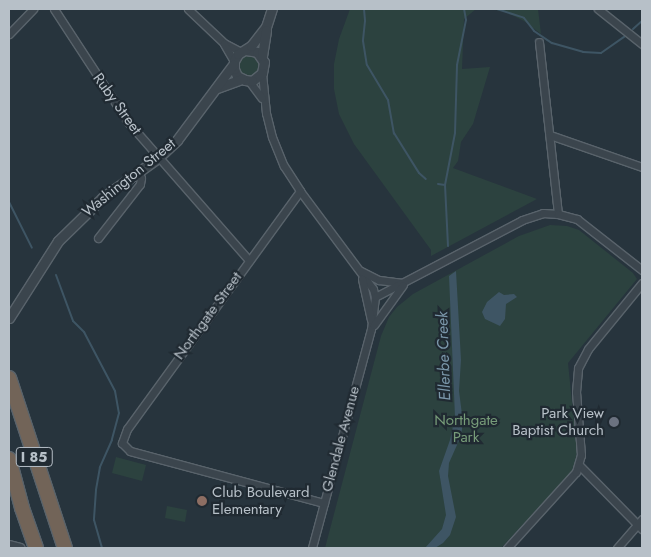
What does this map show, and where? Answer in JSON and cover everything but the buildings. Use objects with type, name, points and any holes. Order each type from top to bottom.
[{"type":"highway","name":"I 85","points":[[9,378],[62,542]]},
{"type":"highway","name":"I 85","points":[[9,459],[22,508],[36,548]]},
{"type":"highway","points":[[9,481],[22,508]]},
{"type":"street","points":[[9,34],[33,9]]},
{"type":"street","name":"Ruby Street","points":[[54,9],[105,90],[158,158],[249,260]]},
{"type":"street","points":[[188,9],[224,43],[244,51],[254,50],[262,56]]},
{"type":"street","points":[[217,88],[256,79],[262,73],[265,66],[262,56],[266,27],[272,9]]},
{"type":"street","points":[[598,9],[642,44]]},
{"type":"street","points":[[233,63],[266,27]]},
{"type":"street","points":[[539,42],[558,214]]},
{"type":"street","points":[[224,43],[233,63],[235,73],[246,80]]},
{"type":"street","name":"Washington Street","points":[[10,316],[40,267],[67,231],[102,198],[158,158],[177,140],[217,88],[233,63]]},
{"type":"street","name":"Glendale Avenue","points":[[262,73],[263,100],[274,144],[284,166],[300,191],[358,269],[375,296],[371,329],[312,548]]},
{"type":"street","name":"Glendale Avenue","points":[[246,80],[263,100]]},
{"type":"street","points":[[550,135],[642,167]]},
{"type":"street","points":[[98,238],[140,184],[141,178],[138,172]]},
{"type":"street","name":"Northgate Street","points":[[300,191],[127,429],[122,443],[130,451],[324,502]]},
{"type":"street","points":[[375,296],[404,283],[522,220],[543,213],[569,216],[585,224],[642,270]]},
{"type":"street","points":[[358,269],[379,280],[404,283]]},
{"type":"street","name":"Glendale Avenue","points":[[358,269],[366,294],[371,329]]},
{"type":"street","points":[[507,548],[567,484],[579,465],[581,449],[576,392],[578,368],[588,349],[642,282]]},
{"type":"street","name":"Glendale Avenue","points":[[371,329],[386,305],[404,283]]},
{"type":"street","points":[[579,465],[641,524],[617,548]]},
{"type":"street","points":[[9,545],[20,548]]},
{"type":"green space","points":[[350,9],[476,9],[464,19],[462,69],[490,67],[473,124],[461,142],[458,161],[453,168],[537,199],[431,256],[431,250],[354,144],[339,114],[334,89],[334,64],[339,39]]},
{"type":"green space","points":[[488,9],[538,9],[541,34],[524,21],[504,11]]},
{"type":"green space","points":[[245,53],[258,55],[262,68],[249,78],[239,73],[236,62]]},
{"type":"green space","name":"Northgate Park","points":[[550,225],[567,226],[579,230],[633,273],[637,279],[568,363],[577,452],[573,470],[501,548],[325,548],[381,336],[389,317],[397,307],[413,294],[519,236]]},
{"type":"green space","points":[[116,457],[146,465],[142,481],[112,473]]},
{"type":"green space","points":[[167,506],[187,510],[185,522],[165,518]]},
{"type":"water","points":[[456,271],[461,360],[459,391],[463,422],[461,436],[449,463],[448,476],[456,517],[450,535],[443,543],[435,548],[425,548],[442,529],[446,515],[439,471],[450,440],[455,417],[449,276]]},
{"type":"water","points":[[499,292],[504,295],[514,294],[517,297],[506,304],[505,319],[500,326],[485,319],[482,312],[487,302]]},
{"type":"waterway","points":[[364,9],[363,41],[367,65],[388,100],[394,133],[419,173],[426,179]]},
{"type":"waterway","name":"Ellerbe Creek","points":[[448,246],[445,185],[455,133],[457,65],[466,20],[464,9]]},
{"type":"waterway","points":[[497,9],[524,18],[534,31],[552,43],[583,52],[601,53],[625,36]]},
{"type":"waterway","points":[[633,29],[642,21]]},
{"type":"waterway","name":"Ellerbe Creek","points":[[438,184],[445,185]]},
{"type":"waterway","points":[[9,202],[32,248]]},
{"type":"waterway","points":[[56,275],[73,321],[84,332],[115,391],[119,413],[112,440],[100,467],[96,490],[94,520],[102,548]]},
{"type":"place","name":"Park View Baptist Church","points":[[614,422]]},
{"type":"place","name":"Club Boulevard Elementary","points":[[202,501]]}]
